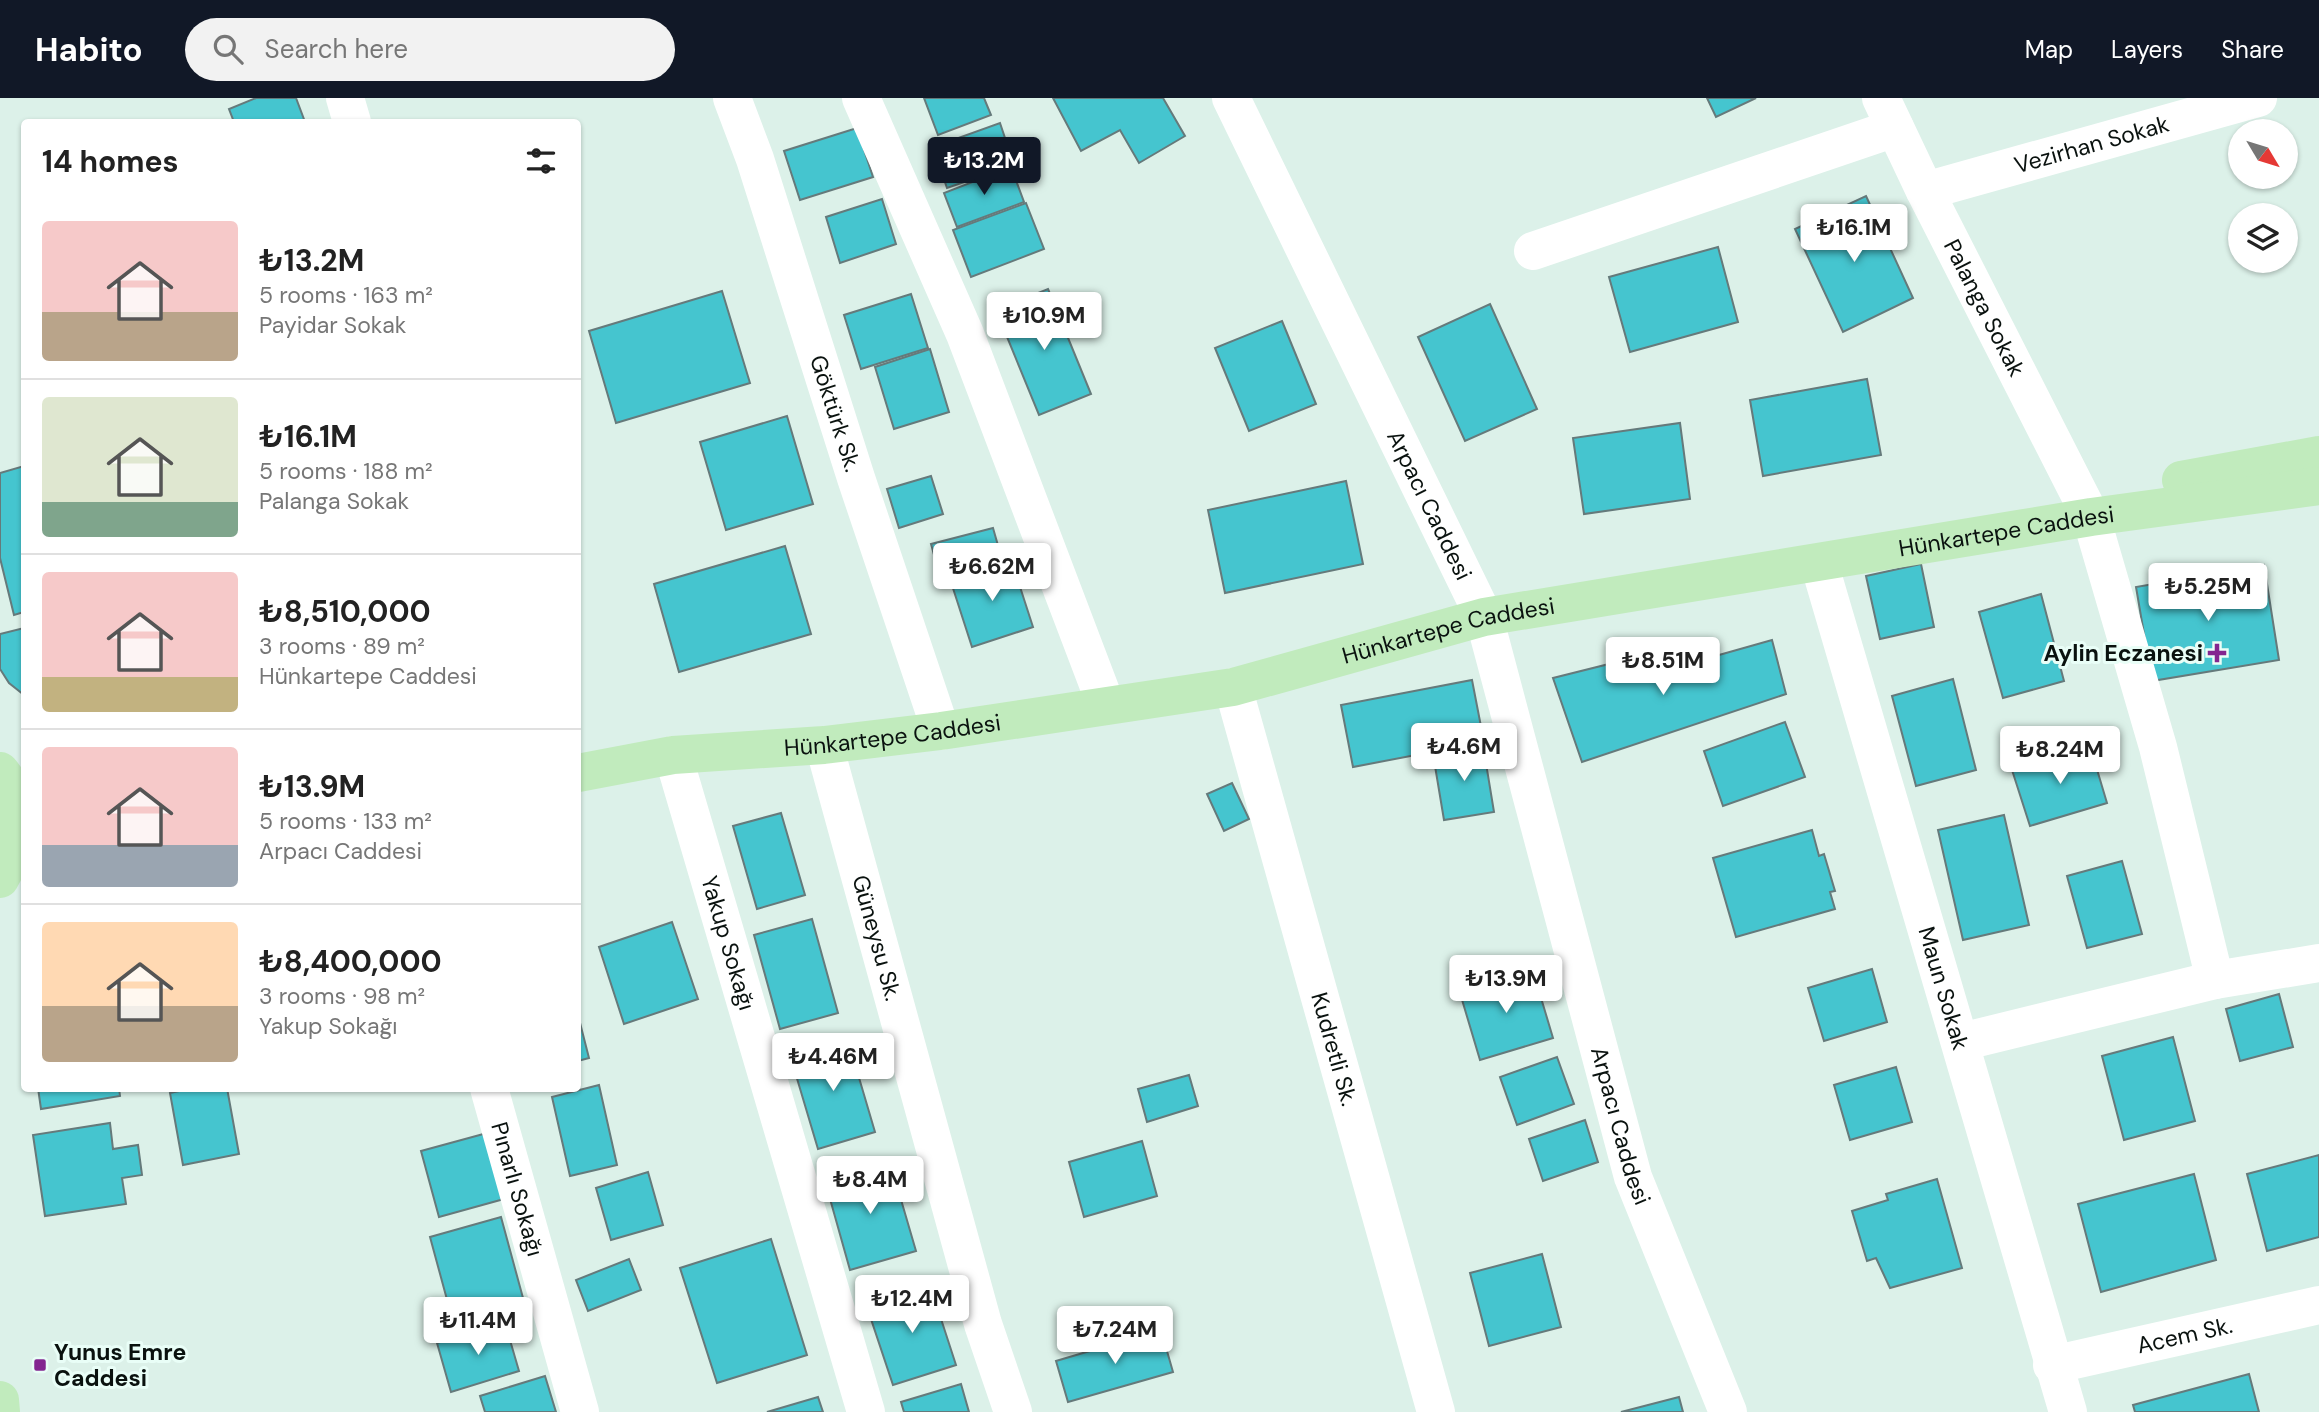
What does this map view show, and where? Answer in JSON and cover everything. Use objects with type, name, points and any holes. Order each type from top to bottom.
[{"type":"main road","points":[[2091,517],[2125,491],[2319,455]]},
{"type":"main road","name":"Hünkartepe Caddesi","points":[[581,771],[673,755],[824,745],[941,731],[1233,687],[1484,617],[2091,517],[2319,486]]},
{"type":"main road","points":[[0,760],[21,768]]},
{"type":"main road","points":[[0,771],[15,801],[19,830],[12,858],[0,880]]},
{"type":"main road","points":[[0,880],[21,878]]},
{"type":"main road","points":[[0,1400],[1,1412]]},
{"type":"street","points":[[345,98],[351,119]]},
{"type":"street","name":"Göktürk Sk.","points":[[732,98],[755,159],[856,478],[941,731]]},
{"type":"street","points":[[862,98],[965,334],[1107,705]]},
{"type":"street","name":"Arpacı Caddesi","points":[[1231,98],[1484,617],[1633,1177],[1728,1412]]},
{"type":"street","name":"Vezirhan Sokak","points":[[1925,191],[2258,98]]},
{"type":"street","points":[[1533,251],[1888,113]]},
{"type":"street","name":"Palanga Sokak","points":[[1888,113],[2091,517],[2158,747],[2215,980]]},
{"type":"street","name":"Maun Sokak","points":[[1819,563],[1961,1042],[2052,1365],[2068,1412]]},
{"type":"street","name":"Kudretli Sk.","points":[[1233,687],[1436,1412]]},
{"type":"street","name":"Güneysu Sk.","points":[[824,745],[983,1324],[1013,1412]]},
{"type":"street","name":"Yakup Sokağı","points":[[673,755],[866,1412]]},
{"type":"street","points":[[1961,1042],[2215,980],[2319,963]]},
{"type":"street","name":"Pınarlı Sokağı","points":[[490,1092],[580,1412]]},
{"type":"street","name":"Acem Sk.","points":[[2052,1365],[2319,1306]]},
{"type":"building","points":[[256,98],[296,98],[304,119],[233,119],[229,109]]},
{"type":"building","points":[[924,98],[984,98],[991,115],[938,135]]},
{"type":"building","points":[[1053,98],[1163,98],[1185,136],[1139,163],[1120,130],[1081,151]]},
{"type":"building","points":[[1707,98],[1756,98],[1716,117]]},
{"type":"building","points":[[1000,123],[1014,165],[947,188],[933,147]]},
{"type":"building","points":[[857,128],[873,177],[800,200],[784,151]]},
{"type":"building","points":[[1011,167],[1024,202],[957,227],[944,193]]},
{"type":"building","points":[[1866,196],[1913,298],[1843,332],[1795,229]]},
{"type":"building","points":[[882,199],[896,244],[840,263],[826,217]]},
{"type":"building","points":[[1026,203],[1044,249],[971,277],[953,230]]},
{"type":"building","points":[[1718,247],[1738,322],[1630,352],[1609,277]]},
{"type":"building","points":[[1048,289],[1091,394],[1039,415],[996,310]]},
{"type":"building","points":[[722,291],[750,383],[616,423],[589,331]]},
{"type":"building","points":[[911,294],[928,348],[861,369],[844,315]]},
{"type":"building","points":[[1490,304],[1537,409],[1465,441],[1418,337]]},
{"type":"building","points":[[1282,321],[1316,404],[1249,431],[1215,348]]},
{"type":"building","points":[[930,349],[949,412],[894,429],[875,367]]},
{"type":"building","points":[[1867,379],[1881,455],[1763,476],[1750,400]]},
{"type":"building","points":[[787,416],[813,504],[726,530],[700,442]]},
{"type":"building","points":[[1680,423],[1690,499],[1584,514],[1573,438]]},
{"type":"building","points":[[21,467],[21,613],[14,615],[0,558],[0,473]]},
{"type":"building","points":[[931,476],[943,514],[899,528],[887,489]]},
{"type":"building","points":[[1346,481],[1363,564],[1225,593],[1208,510]]},
{"type":"building","points":[[993,528],[1003,563],[941,580],[931,544]]},
{"type":"building","points":[[785,546],[811,634],[679,672],[654,584]]},
{"type":"building","points":[[1011,559],[1033,627],[972,647],[950,579]]},
{"type":"building","points":[[1921,564],[1934,627],[1880,639],[1866,576]]},
{"type":"building","points":[[2264,565],[2279,660],[2152,681],[2136,587]]},
{"type":"building","points":[[2041,594],[2064,681],[2003,698],[1979,612]]},
{"type":"building","points":[[21,629],[21,693],[9,683],[0,669],[0,634]]},
{"type":"building","points":[[1772,640],[1786,694],[1582,762],[1553,678],[1625,660],[1634,679]]},
{"type":"building","points":[[1953,679],[1976,770],[1916,786],[1892,696]]},
{"type":"building","points":[[1472,680],[1484,742],[1353,767],[1341,705]]},
{"type":"building","points":[[1785,722],[1805,777],[1723,806],[1704,751]]},
{"type":"building","points":[[1483,745],[1494,812],[1444,820],[1433,754]]},
{"type":"building","points":[[2090,746],[2107,803],[2030,826],[2012,770]]},
{"type":"building","points":[[1232,783],[1249,819],[1224,831],[1207,794]]},
{"type":"building","points":[[781,813],[805,895],[757,909],[733,826]]},
{"type":"building","points":[[2004,815],[2029,925],[1963,940],[1938,830]]},
{"type":"building","points":[[1812,830],[1819,856],[1824,854],[1835,891],[1830,892],[1835,909],[1736,937],[1713,858]]},
{"type":"building","points":[[2122,861],[2142,934],[2087,948],[2067,876]]},
{"type":"building","points":[[812,919],[838,1013],[780,1029],[754,935]]},
{"type":"building","points":[[672,922],[698,999],[624,1024],[599,947]]},
{"type":"building","points":[[1872,969],[1887,1022],[1824,1041],[1808,988]]},
{"type":"building","points":[[1533,971],[1553,1038],[1480,1060],[1460,993]]},
{"type":"building","points":[[2279,994],[2293,1047],[2240,1061],[2226,1009]]},
{"type":"building","points":[[581,1027],[589,1058],[581,1060]]},
{"type":"building","points":[[847,1037],[875,1132],[818,1149],[790,1055]]},
{"type":"building","points":[[2173,1037],[2195,1121],[2124,1140],[2102,1056]]},
{"type":"building","points":[[1557,1057],[1574,1104],[1517,1125],[1500,1077]]},
{"type":"building","points":[[1896,1067],[1912,1122],[1850,1140],[1834,1085]]},
{"type":"building","points":[[1189,1075],[1198,1106],[1147,1122],[1138,1089]]},
{"type":"building","points":[[599,1085],[617,1165],[570,1176],[552,1097],[581,1092],[581,1090]]},
{"type":"building","points":[[39,1092],[120,1092],[120,1096],[41,1109]]},
{"type":"building","points":[[228,1092],[239,1154],[183,1165],[170,1093]]},
{"type":"building","points":[[1585,1120],[1598,1162],[1543,1181],[1529,1139]]},
{"type":"building","points":[[110,1123],[113,1149],[138,1145],[142,1175],[122,1178],[126,1204],[45,1216],[33,1135]]},
{"type":"building","points":[[487,1133],[504,1199],[439,1217],[421,1151]]},
{"type":"building","points":[[1142,1141],[1157,1196],[1084,1217],[1069,1162]]},
{"type":"building","points":[[2319,1155],[2319,1237],[2267,1251],[2247,1174]]},
{"type":"building","points":[[890,1162],[916,1251],[850,1270],[825,1181]]},
{"type":"building","points":[[648,1172],[663,1225],[611,1240],[596,1188]]},
{"type":"building","points":[[2194,1174],[2216,1260],[2101,1292],[2078,1204]]},
{"type":"building","points":[[1937,1179],[1962,1268],[1890,1288],[1876,1258],[1867,1261],[1852,1211],[1888,1200],[1886,1194]]},
{"type":"building","points":[[501,1217],[526,1309],[455,1329],[430,1237]]},
{"type":"building","points":[[771,1239],[807,1355],[717,1383],[680,1268]]},
{"type":"building","points":[[1542,1254],[1561,1327],[1489,1346],[1470,1273]]},
{"type":"building","points":[[629,1259],[641,1290],[588,1311],[576,1280]]},
{"type":"building","points":[[930,1285],[956,1365],[893,1385],[867,1307]]},
{"type":"building","points":[[505,1323],[519,1371],[451,1392],[437,1343]]},
{"type":"building","points":[[1161,1330],[1173,1372],[1068,1402],[1056,1361]]},
{"type":"building","points":[[2249,1374],[2259,1412],[2135,1412],[2133,1405]]},
{"type":"building","points":[[545,1376],[556,1412],[485,1412],[480,1396]]},
{"type":"building","points":[[961,1384],[969,1412],[904,1412],[901,1402]]},
{"type":"building","points":[[818,1397],[823,1412],[767,1412]]},
{"type":"building","points":[[1679,1397],[1683,1412],[1621,1412]]},
{"type":"place","name":"Aylin Eczanesi","points":[[2217,653]]},
{"type":"place","name":"Yunus Emre Caddesi","points":[[40,1365]]}]
